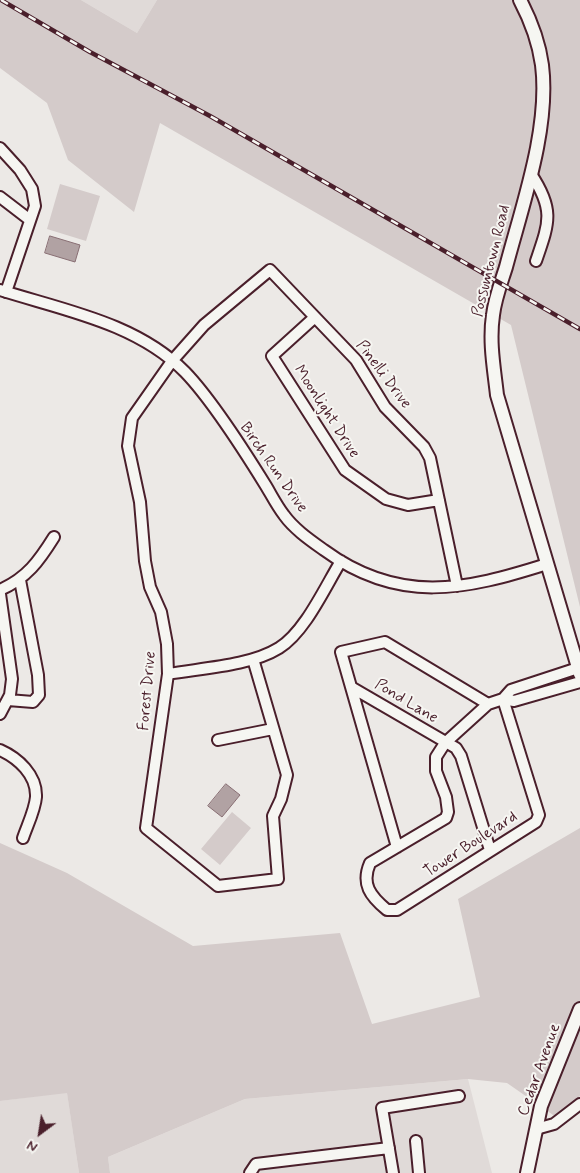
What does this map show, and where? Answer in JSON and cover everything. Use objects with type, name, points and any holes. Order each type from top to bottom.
[{"type":"main road","name":"Possumtown Road","points":[[520,0],[528,16],[542,65],[542,120],[531,174],[497,295],[493,316],[492,353],[497,395],[579,671]]},
{"type":"main road","name":"Cedar Avenue","points":[[527,1173],[541,1106],[580,1008]]},
{"type":"street","points":[[0,148],[20,170],[32,189],[35,206],[3,291]]},
{"type":"street","points":[[531,174],[544,194],[547,206],[547,228],[536,260]]},
{"type":"street","points":[[0,197],[30,220]]},
{"type":"street","name":"Pinelli Drive","points":[[172,361],[204,325],[270,270],[356,360],[385,407],[424,447],[430,458],[457,586]]},
{"type":"street","name":"Birch Run Drive","points":[[3,291],[100,321],[139,338],[172,361],[185,372],[212,406],[284,517],[304,536],[356,570],[407,587],[444,588],[497,580],[547,564]]},
{"type":"street","name":"Moonlight Drive","points":[[315,317],[272,356],[345,470],[386,499],[408,505],[439,500]]},
{"type":"street","name":"Forest Drive","points":[[172,361],[132,418],[128,446],[140,502],[145,561],[150,587],[161,612],[167,644],[168,674],[146,828],[218,886],[278,879],[273,816],[281,798],[286,775],[273,729]]},
{"type":"street","points":[[0,590],[20,580],[34,568],[54,537]]},
{"type":"street","points":[[168,674],[253,659],[280,647],[298,630],[341,561]]},
{"type":"street","points":[[8,700],[33,702],[39,695],[38,675],[20,580]]},
{"type":"street","points":[[0,594],[12,679],[8,700],[0,714]]},
{"type":"street","points":[[397,847],[341,652],[385,642],[488,704]]},
{"type":"street","points":[[218,740],[273,729],[253,659]]},
{"type":"street","name":"Tower Boulevard","points":[[503,699],[510,690],[579,671]]},
{"type":"street","name":"Tower Boulevard","points":[[503,699],[539,815],[536,822],[397,910],[387,910],[371,894],[365,875],[370,863],[446,818],[448,812],[446,798],[436,771],[436,757],[445,743],[488,704],[503,699],[514,701],[580,682]]},
{"type":"street","name":"Pond Lane","points":[[351,687],[456,748],[461,756],[490,850]]},
{"type":"street","points":[[0,750],[12,756],[24,766],[34,786],[36,798],[22,838]]},
{"type":"street","points":[[393,1173],[382,1108],[459,1096]]},
{"type":"street","points":[[536,1129],[554,1124],[580,1104]]},
{"type":"street","points":[[416,1140],[419,1173]]},
{"type":"street","points":[[250,1173],[256,1164],[389,1148]]},
{"type":"shaded area","points":[[0,0],[81,0],[137,33],[157,0],[580,0],[580,607],[511,325],[160,123],[134,212],[68,160],[47,103],[0,68]]},
{"type":"shaded area","points":[[81,0],[157,0],[137,33]]},
{"type":"shaded area","points":[[60,184],[100,196],[86,241],[47,229]]},
{"type":"shaded area","points":[[50,236],[80,245],[75,262],[45,253]]},
{"type":"shaded area","points":[[226,784],[240,795],[222,817],[208,806]]},
{"type":"shaded area","points":[[232,812],[251,828],[220,865],[201,849]]},
{"type":"shaded area","points":[[580,828],[580,1096],[556,1117],[507,1083],[468,1079],[245,1099],[108,1157],[110,1173],[79,1173],[67,1093],[0,1101],[0,843],[67,873],[193,946],[340,933],[372,1024],[480,997],[458,899]]},
{"type":"shaded area","points":[[468,1079],[492,1173],[110,1173],[108,1157],[245,1099]]},
{"type":"shaded area","points":[[67,1092],[79,1173],[0,1173],[0,1101]]},
{"type":"railway","points":[[1,0],[90,52],[210,116],[580,329]]}]
